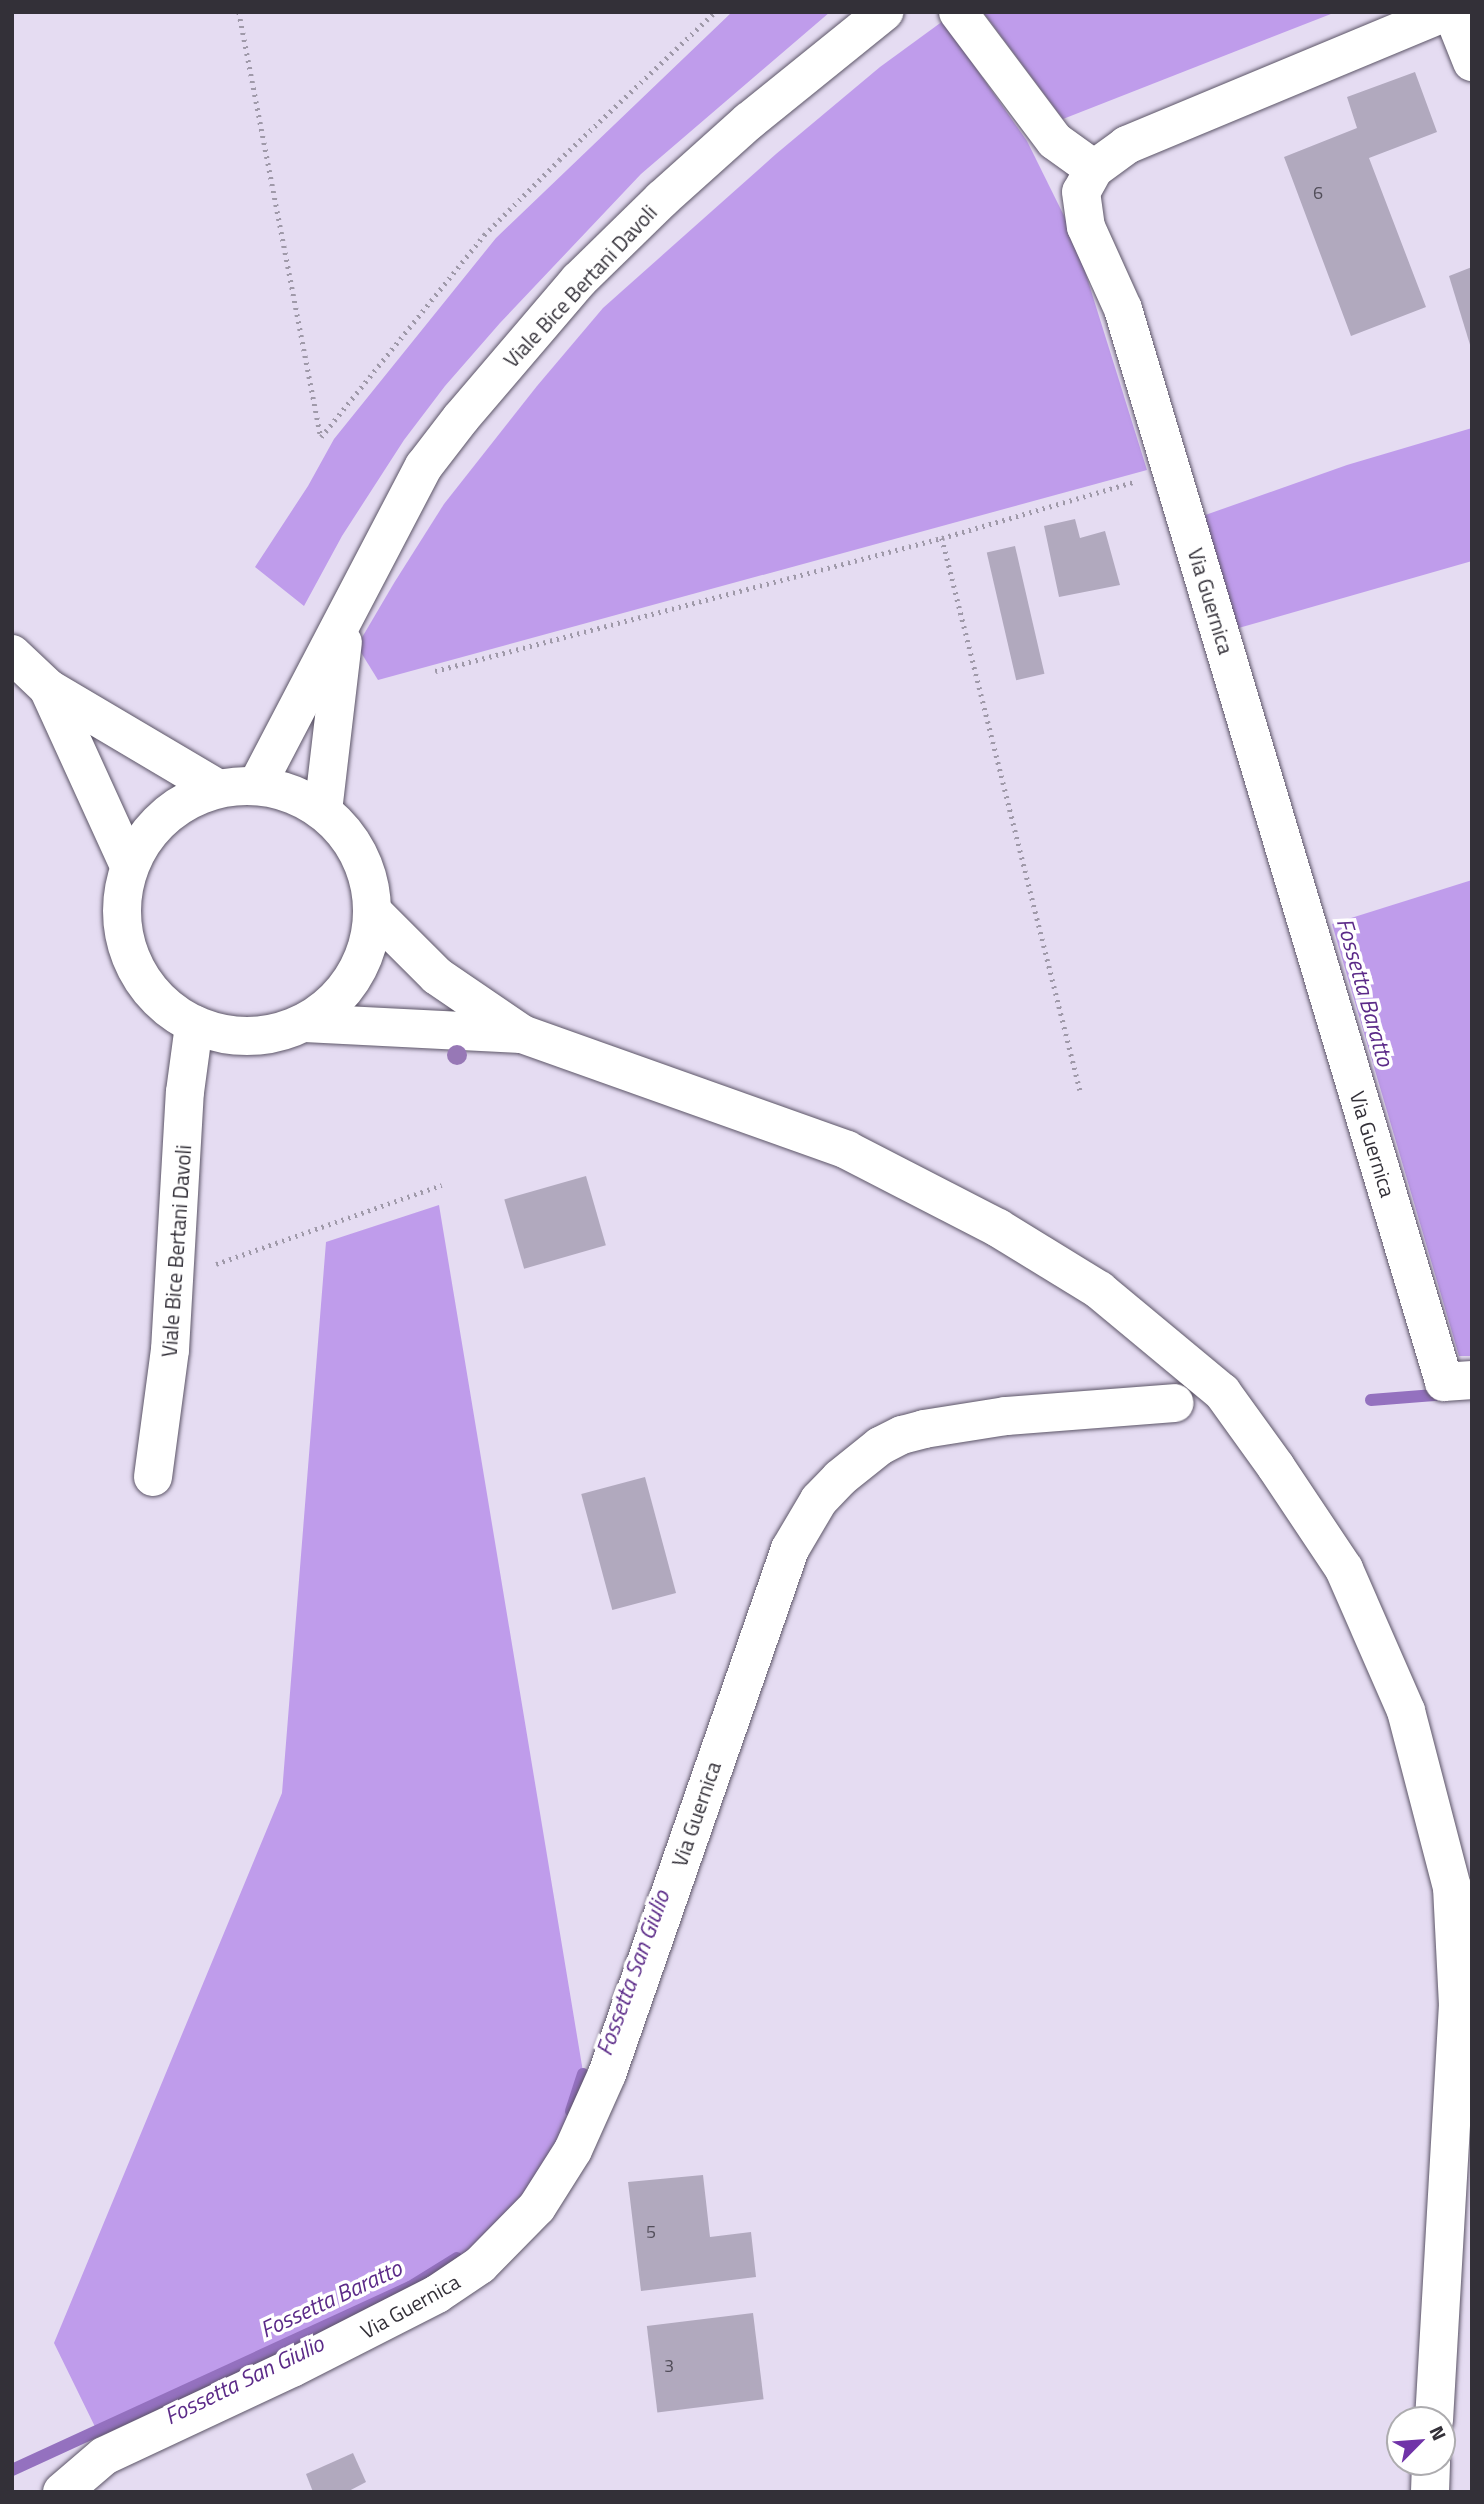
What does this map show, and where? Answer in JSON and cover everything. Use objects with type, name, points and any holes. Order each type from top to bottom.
[{"type":"main road","name":"Viale Bice Bertani Davoli","points":[[257,785],[424,466],[518,348],[579,280],[662,199],[750,121],[884,12]]},
{"type":"main road","points":[[958,12],[1055,141],[1094,169],[1127,145],[1446,12]]},
{"type":"main road","points":[[1452,12],[1472,62]]},
{"type":"main road","name":"Via Guernica","points":[[1094,169],[1081,192],[1086,227],[1123,309],[1444,1382],[1472,1380]]},
{"type":"main road","points":[[323,811],[346,619]]},
{"type":"main road","points":[[12,654],[48,688],[217,788]]},
{"type":"main road","points":[[48,688],[129,866]]},
{"type":"main road","points":[[257,785],[292,793],[323,811],[349,839],[367,873],[372,911],[368,945],[354,976],[332,1003],[304,1023],[269,1035],[230,1036],[194,1025],[163,1004],[139,976],[125,942],[121,905],[129,866],[149,831],[159,822],[180,804],[217,788],[257,785]]},
{"type":"main road","points":[[372,911],[437,976],[522,1034],[847,1150],[998,1228],[1099,1290],[1222,1392],[1319,1528],[1344,1569],[1406,1711],[1452,1887],[1458,2004],[1435,2406]]},
{"type":"main road","points":[[304,1023],[522,1034]]},
{"type":"main road","name":"Viale Bice Bertani Davoli","points":[[153,1477],[163,1415],[186,1092],[194,1025]]},
{"type":"main road","name":"Via Guernica","points":[[62,2492],[104,2456],[292,2368],[437,2294],[480,2265],[537,2207],[573,2150],[607,2074],[790,1549],[819,1500],[840,1478],[880,1446],[924,1429],[1006,1416],[1174,1403]]},
{"type":"path","points":[[239,12],[321,437],[485,235],[559,159],[715,12]]},
{"type":"path","points":[[435,671],[942,538],[1172,470]]},
{"type":"path","points":[[942,538],[1080,1090]]},
{"type":"path","points":[[175,1276],[442,1185]]},
{"type":"shaded area","points":[[732,12],[830,12],[641,174],[500,323],[445,386],[404,440],[342,536],[304,606],[255,567],[308,486],[334,439],[496,238]]},
{"type":"shaded area","points":[[983,12],[1336,12],[1063,119]]},
{"type":"shaded area","points":[[943,21],[1027,141],[1074,236],[1147,470],[378,680],[357,646],[394,583],[444,504],[537,386],[603,308],[776,154],[880,67]]},
{"type":"shaded area","points":[[1472,428],[1472,561],[1228,631],[1194,519],[1347,465]]},
{"type":"shaded area","points":[[1472,880],[1472,1356],[1459,1356],[1332,924]]},
{"type":"shaded area","points":[[439,1205],[590,2114],[573,2150],[445,2278],[101,2439],[54,2343],[282,1793],[326,1242]]},
{"type":"building","points":[[1415,72],[1437,132],[1369,158],[1426,307],[1351,336],[1284,157],[1357,128],[1347,97]]},
{"type":"building","points":[[1472,267],[1472,348],[1471,348],[1449,276]]},
{"type":"building","points":[[1075,519],[1080,538],[1105,531],[1120,585],[1059,597],[1044,526]]},
{"type":"building","points":[[1015,546],[1044,674],[1016,680],[987,553]]},
{"type":"building","points":[[586,1176],[606,1245],[524,1269],[504,1199]]},
{"type":"building","points":[[645,1477],[676,1593],[612,1610],[581,1494]]},
{"type":"building","points":[[703,2175],[710,2237],[751,2232],[756,2277],[641,2291],[628,2182]]},
{"type":"building","points":[[753,2313],[764,2399],[657,2412],[647,2326]]},
{"type":"building","points":[[353,2453],[366,2482],[347,2492],[313,2492],[306,2474]]},
{"type":"waterway","name":"Fossetta San Giulio","points":[[1371,1400],[1447,1394]]},
{"type":"waterway","name":"Fossetta Baratto","points":[[571,2111],[583,2074]]},
{"type":"waterway","name":"Fossetta Baratto","points":[[12,2470],[410,2287],[457,2258]]}]
